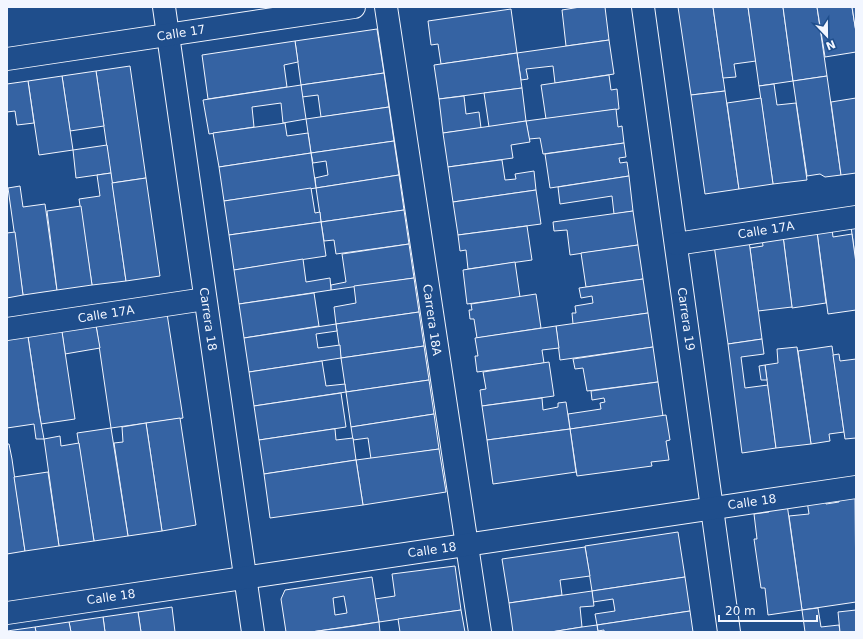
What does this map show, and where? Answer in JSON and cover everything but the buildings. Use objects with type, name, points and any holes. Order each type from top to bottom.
[{"type":"street","name":"Carrera 18","points":[[164,7],[252,632]]},
{"type":"street","name":"Calle 17","points":[[7,59],[354,7]]},
{"type":"street","name":"Carrera 18A","points":[[386,7],[480,632]]},
{"type":"street","name":"Carrera 19","points":[[643,7],[729,632]]},
{"type":"street","name":"Calle 17A","points":[[676,244],[856,217]]},
{"type":"street","name":"Calle 17A","points":[[7,330],[205,299]]},
{"type":"street","name":"Calle 18","points":[[7,613],[856,487]]}]
